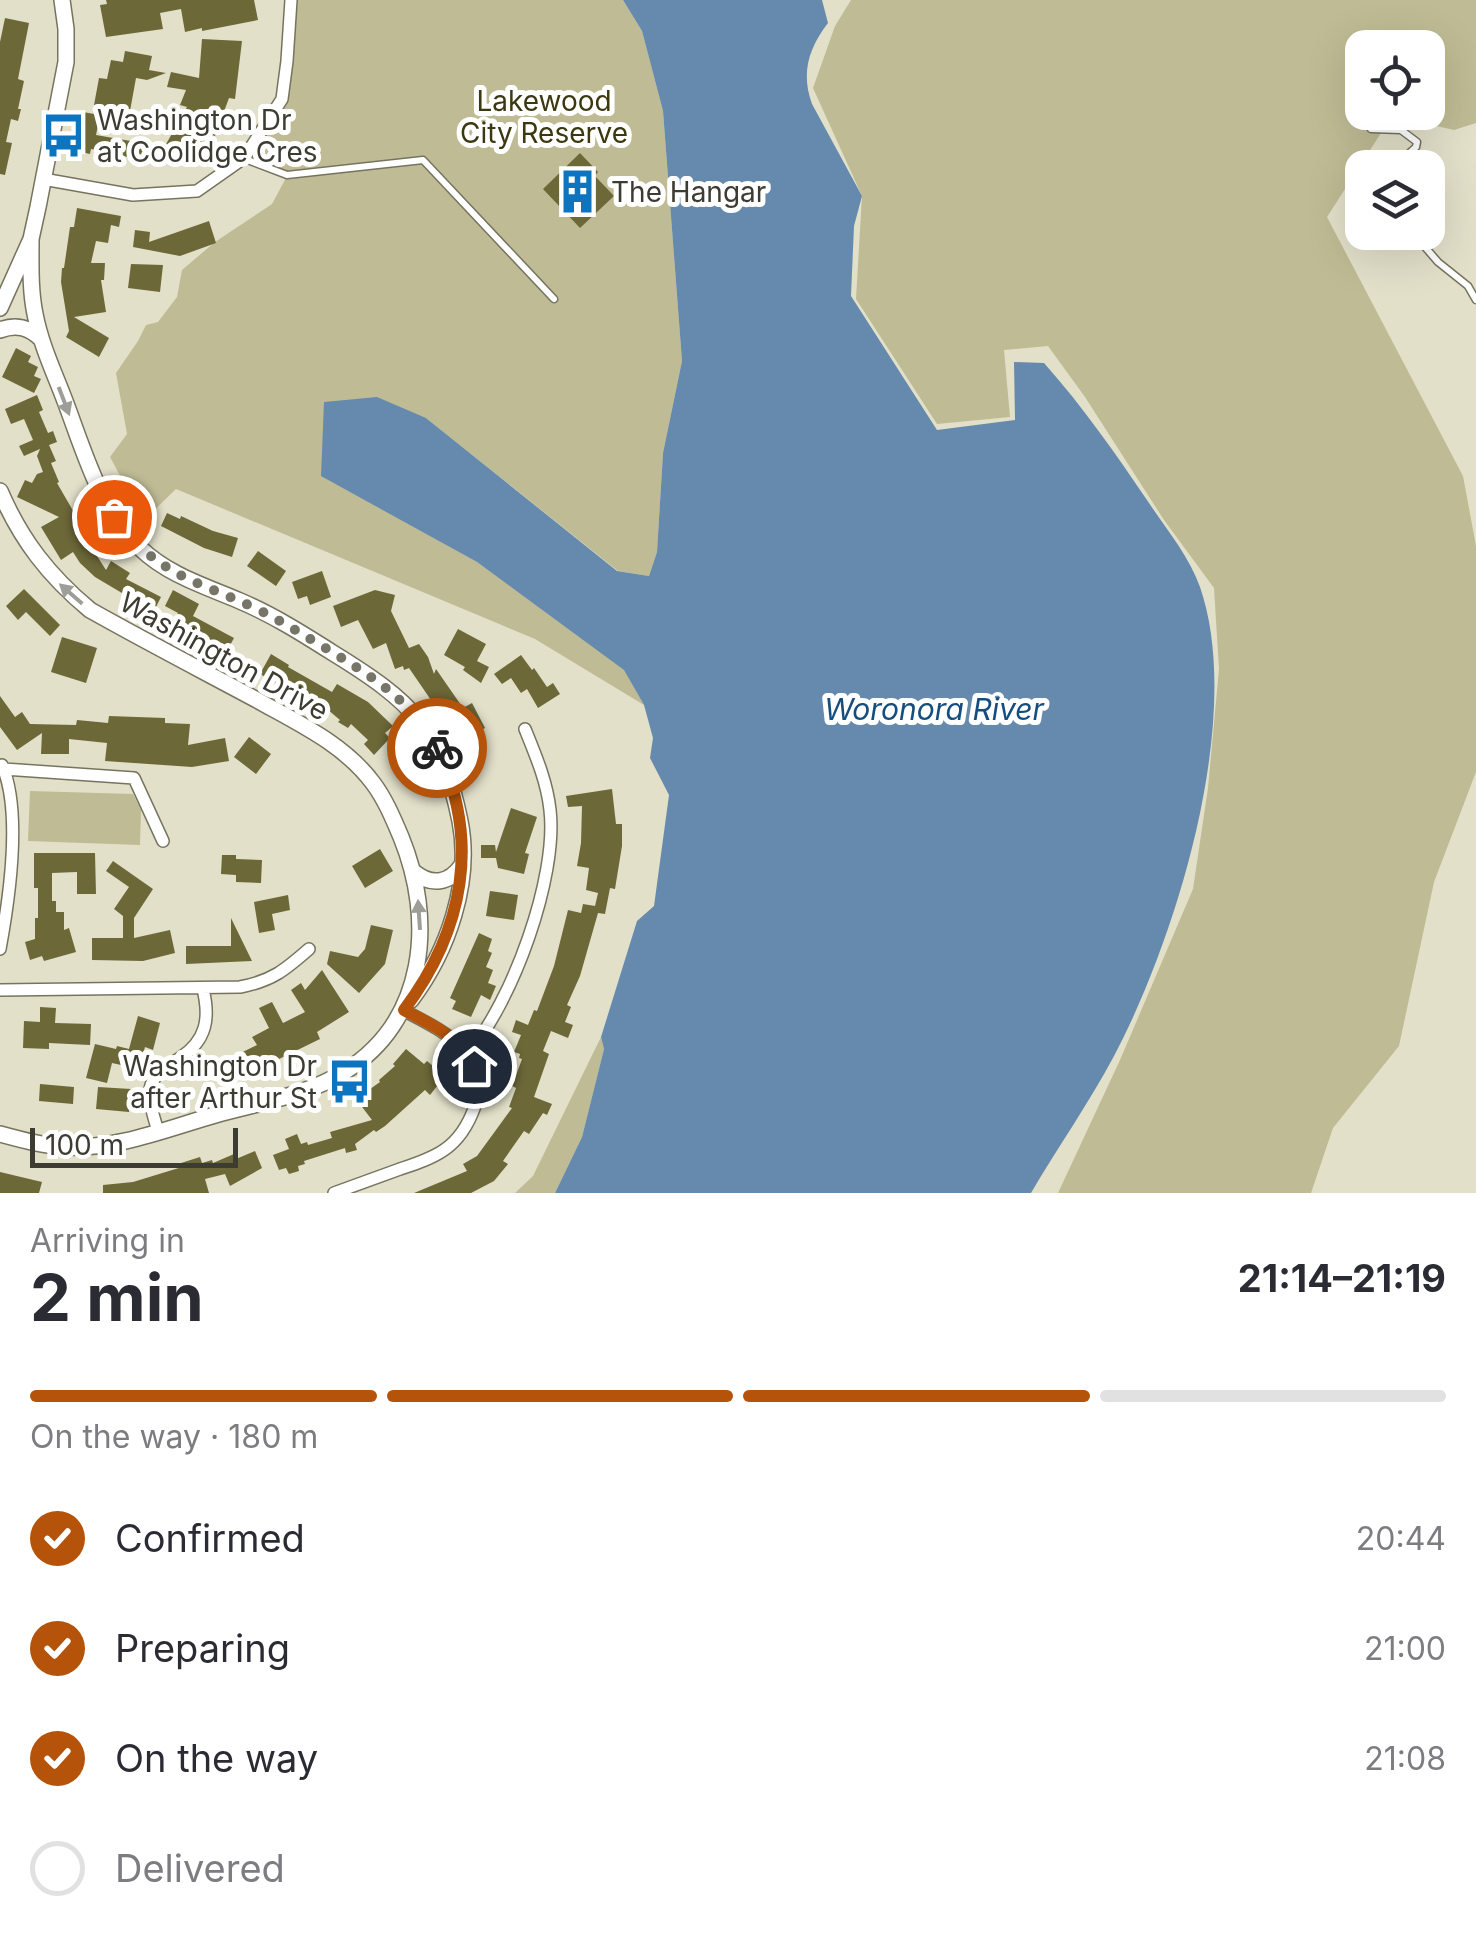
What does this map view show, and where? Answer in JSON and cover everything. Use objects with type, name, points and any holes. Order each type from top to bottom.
[{"type":"street","points":[[0,308],[31,238],[44,179],[66,62],[62,0]]},
{"type":"street","points":[[44,179],[134,195],[197,191],[244,158],[282,99],[291,0]]},
{"type":"street","points":[[31,238],[33,303],[41,339],[114,517],[141,550],[171,572],[264,612],[365,672],[406,704],[424,726],[454,788],[462,829],[457,901],[430,971],[404,1010],[442,1030],[468,1054],[478,1077],[479,1091],[464,1130],[442,1152],[334,1193]]},
{"type":"street","points":[[0,330],[22,327],[41,339]]},
{"type":"street","name":"Washington Drive","points":[[0,490],[34,556],[90,610],[285,716],[352,760],[386,804],[414,872],[421,918],[417,963],[404,1010],[377,1046],[326,1082],[127,1141],[87,1147],[42,1144],[0,1134]]},
{"type":"street","points":[[468,1054],[492,1021],[528,940],[546,869],[551,838],[550,806],[542,771],[525,730]]},
{"type":"street","points":[[0,949],[11,843],[10,793],[2,766],[134,778],[163,841]]},
{"type":"street","points":[[414,872],[425,880],[440,881],[453,876],[462,865]]},
{"type":"street","points":[[0,990],[240,988],[281,974],[308,949]]},
{"type":"street","points":[[158,1132],[150,1086],[163,1069],[191,1049],[203,1032],[208,1013],[203,989]]},
{"type":"lane","points":[[1401,130],[1416,142],[1412,150]]},
{"type":"lane","points":[[244,158],[288,175],[422,160],[554,299]]},
{"type":"lane","points":[[1428,250],[1468,286],[1476,300]]},
{"type":"green space","name":"Lakewood City Reserve","points":[[291,0],[623,0],[642,31],[663,111],[682,361],[663,453],[657,552],[649,576],[618,571],[426,418],[322,475],[477,562],[624,669],[644,705],[535,639],[176,489],[144,520],[110,457],[127,434],[116,373],[146,325],[158,322],[177,297],[182,270],[215,242],[272,204],[287,176],[244,158],[282,99]]},
{"type":"green space","points":[[851,0],[1476,0],[1476,123],[1454,130],[1445,128],[1445,30],[1345,30],[1345,130],[1383,130],[1370,150],[1345,150],[1345,189],[1327,217],[1463,476],[1476,546],[1476,772],[1434,882],[1399,1046],[1333,1128],[1311,1193],[1058,1193],[1193,889],[1208,788],[1219,669],[1214,588],[1048,346],[1004,350],[1010,417],[937,424],[856,299],[862,196],[813,88],[835,26]]},
{"type":"green space","points":[[30,791],[133,794],[141,810],[140,845],[28,841]]},
{"type":"green space","points":[[601,1037],[604,1049],[582,1137],[555,1193],[515,1193],[533,1176]]},
{"type":"water","name":"Woronora River","points":[[623,0],[822,0],[828,23],[811,52],[807,82],[812,104],[862,196],[854,226],[851,296],[937,430],[1015,420],[1014,362],[1044,363],[1124,466],[1184,554],[1200,587],[1212,640],[1214,699],[1209,762],[1180,890],[1160,952],[1114,1056],[1031,1193],[555,1193],[582,1137],[604,1049],[601,1037],[637,921],[654,906],[669,795],[650,758],[653,738],[644,705],[624,670],[477,562],[321,476],[324,402],[377,397],[426,418],[617,571],[649,576],[657,552],[663,453],[682,361],[663,111],[642,31]]},
{"type":"building","points":[[106,0],[254,0],[258,20],[185,32],[181,9],[160,13],[163,29],[106,37],[100,5],[107,4]]},
{"type":"building","points":[[5,18],[29,23],[18,79],[24,81],[21,109],[18,121],[11,119],[6,142],[12,143],[5,175],[0,174],[0,42]]},
{"type":"building","points":[[202,39],[242,41],[235,99],[229,98],[215,136],[209,134],[196,156],[184,150],[178,162],[161,153],[187,107],[180,105],[186,90],[167,87],[171,72],[199,78]]},
{"type":"building","points":[[125,51],[152,56],[149,70],[166,73],[147,80],[136,78],[130,111],[94,105],[99,78],[107,79],[111,60],[123,62]]},
{"type":"building","points":[[83,112],[100,115],[96,135],[154,145],[151,162],[91,149],[90,154],[76,151]]},
{"type":"building","name":"The Hangar","points":[[580,153],[614,196],[580,228],[543,189]]},
{"type":"building","points":[[77,208],[121,216],[119,227],[111,225],[108,243],[96,241],[91,263],[105,263],[101,280],[106,312],[74,317],[109,338],[99,357],[66,337],[69,331],[62,268]]},
{"type":"building","points":[[209,221],[216,243],[180,256],[133,247],[135,230],[150,232],[149,242]]},
{"type":"building","points":[[131,264],[163,265],[160,292],[128,288]]},
{"type":"building","points":[[16,348],[31,356],[28,362],[38,367],[34,376],[41,379],[34,393],[2,377]]},
{"type":"building","points":[[37,395],[43,410],[39,412],[48,433],[53,431],[57,442],[49,445],[56,461],[51,463],[57,483],[79,521],[76,523],[106,570],[111,561],[130,573],[126,579],[161,597],[151,617],[123,603],[127,596],[95,577],[73,552],[61,560],[41,527],[59,517],[17,497],[25,480],[32,483],[43,472],[37,456],[40,449],[24,456],[19,446],[33,440],[24,419],[11,424],[5,409]]},
{"type":"building","points":[[167,513],[238,538],[232,557],[161,526]]},
{"type":"building","points":[[258,551],[286,571],[276,586],[247,566]]},
{"type":"building","points":[[322,571],[331,597],[310,605],[307,596],[298,599],[292,582]]},
{"type":"building","points":[[24,589],[60,625],[50,636],[26,612],[18,620],[6,606]]},
{"type":"building","points":[[173,590],[199,604],[193,616],[234,638],[227,651],[174,620],[178,613],[165,606]]},
{"type":"building","points":[[375,590],[395,595],[391,611],[409,648],[419,644],[434,674],[436,669],[463,708],[472,703],[485,728],[468,737],[448,708],[443,712],[436,701],[433,703],[409,668],[395,669],[386,643],[373,649],[358,620],[341,627],[333,606]]},
{"type":"building","points":[[458,629],[486,644],[477,661],[489,667],[481,683],[463,670],[465,667],[444,655]]},
{"type":"building","points":[[62,637],[97,648],[86,683],[51,672]]},
{"type":"building","points":[[271,654],[332,692],[337,684],[368,702],[393,726],[385,733],[390,738],[374,755],[364,744],[368,740],[351,724],[348,728],[338,722],[328,706],[308,694],[303,703],[288,695],[290,691],[260,674]]},
{"type":"building","points":[[521,655],[547,687],[553,683],[560,694],[538,708],[527,689],[521,693],[511,678],[502,684],[494,674]]},
{"type":"building","points":[[0,696],[15,717],[22,712],[30,724],[76,725],[77,720],[108,723],[109,716],[165,718],[165,723],[190,724],[188,745],[225,738],[229,761],[192,767],[105,761],[107,743],[69,739],[69,754],[41,754],[42,733],[17,750],[0,727]]},
{"type":"building","points":[[249,737],[271,754],[256,774],[234,757]]},
{"type":"building","points":[[612,789],[616,824],[622,824],[615,889],[610,888],[605,914],[598,913],[580,976],[567,1005],[571,1007],[565,1022],[573,1025],[568,1038],[551,1031],[543,1051],[549,1054],[534,1097],[552,1104],[547,1115],[543,1113],[529,1134],[524,1131],[503,1161],[508,1164],[494,1181],[471,1193],[414,1193],[467,1171],[463,1164],[477,1156],[512,1108],[509,1107],[516,1088],[512,1086],[522,1059],[514,1052],[521,1035],[512,1032],[516,1020],[528,1025],[534,1010],[537,1011],[554,966],[568,910],[581,913],[583,904],[595,906],[598,893],[586,890],[589,868],[577,866],[582,806],[568,807],[566,796]]},
{"type":"building","points":[[511,808],[537,817],[525,853],[529,854],[524,874],[498,868],[496,858],[481,858],[481,845],[495,845],[496,852]]},
{"type":"building","points":[[380,849],[393,871],[365,888],[352,866]]},
{"type":"building","points":[[34,853],[95,853],[96,894],[77,894],[77,872],[52,873],[52,901],[56,901],[56,912],[64,912],[64,930],[69,928],[76,952],[44,961],[42,956],[30,960],[25,942],[35,939],[38,918]]},
{"type":"building","points":[[222,855],[262,860],[261,883],[236,882],[236,875],[221,874]]},
{"type":"building","points":[[113,861],[153,889],[134,918],[134,938],[170,930],[175,953],[143,961],[92,960],[92,938],[123,938],[123,916],[114,909],[129,887],[106,871]]},
{"type":"building","points":[[490,891],[518,895],[514,920],[486,916]]},
{"type":"building","points":[[288,895],[290,910],[272,914],[275,930],[259,933],[254,902]]},
{"type":"building","points":[[231,918],[252,961],[186,964],[186,946],[231,946]]},
{"type":"building","points":[[371,925],[393,930],[385,964],[359,993],[327,964],[330,951],[358,957],[365,949]]},
{"type":"building","points":[[479,933],[492,939],[486,967],[493,970],[488,983],[496,986],[490,1000],[481,995],[471,1017],[452,1009],[456,1001],[450,998]]},
{"type":"building","points":[[322,970],[349,1012],[317,1032],[320,1039],[228,1084],[218,1064],[257,1045],[252,1037],[269,1028],[259,1008],[272,1002],[283,1023],[305,1012],[291,990],[301,983],[305,990]]},
{"type":"building","points":[[40,1007],[56,1008],[55,1023],[91,1024],[90,1045],[49,1043],[49,1049],[23,1048],[24,1021],[40,1022]]},
{"type":"building","points":[[138,1016],[160,1023],[153,1050],[145,1047],[140,1065],[122,1060],[121,1065],[112,1063],[107,1083],[86,1078],[95,1044],[129,1049]]},
{"type":"building","points":[[406,1049],[445,1076],[430,1095],[425,1090],[385,1126],[355,1144],[357,1150],[346,1153],[345,1148],[304,1161],[298,1166],[299,1171],[289,1174],[286,1168],[279,1170],[273,1155],[289,1149],[285,1139],[297,1134],[301,1144],[308,1145],[332,1138],[330,1132],[372,1120],[356,1099],[380,1082]]},
{"type":"building","points":[[40,1084],[74,1087],[73,1104],[39,1101]]},
{"type":"building","points":[[98,1087],[131,1089],[129,1112],[96,1109]]},
{"type":"building","points":[[255,1151],[262,1168],[230,1186],[225,1174],[205,1179],[209,1193],[103,1193],[103,1185],[133,1182],[182,1167],[181,1163],[200,1157],[202,1163],[213,1163]]},
{"type":"building","points":[[0,1172],[42,1182],[39,1193],[0,1193]]},
{"type":"way so far","points":[[114,517],[141,550],[171,572],[264,612],[386,686],[406,704],[437,748]]},
{"type":"place","name":"Washington Dr at Coolidge Cres","points":[[64,136]]},
{"type":"place","name":"The Hangar","points":[[578,192]]},
{"type":"place","name":"Washington Dr after Arthur St","points":[[350,1082]]},
{"type":"route","points":[[437,748],[454,788],[462,829],[460,883],[440,951],[404,1010],[457,1041],[474,1066]]}]
